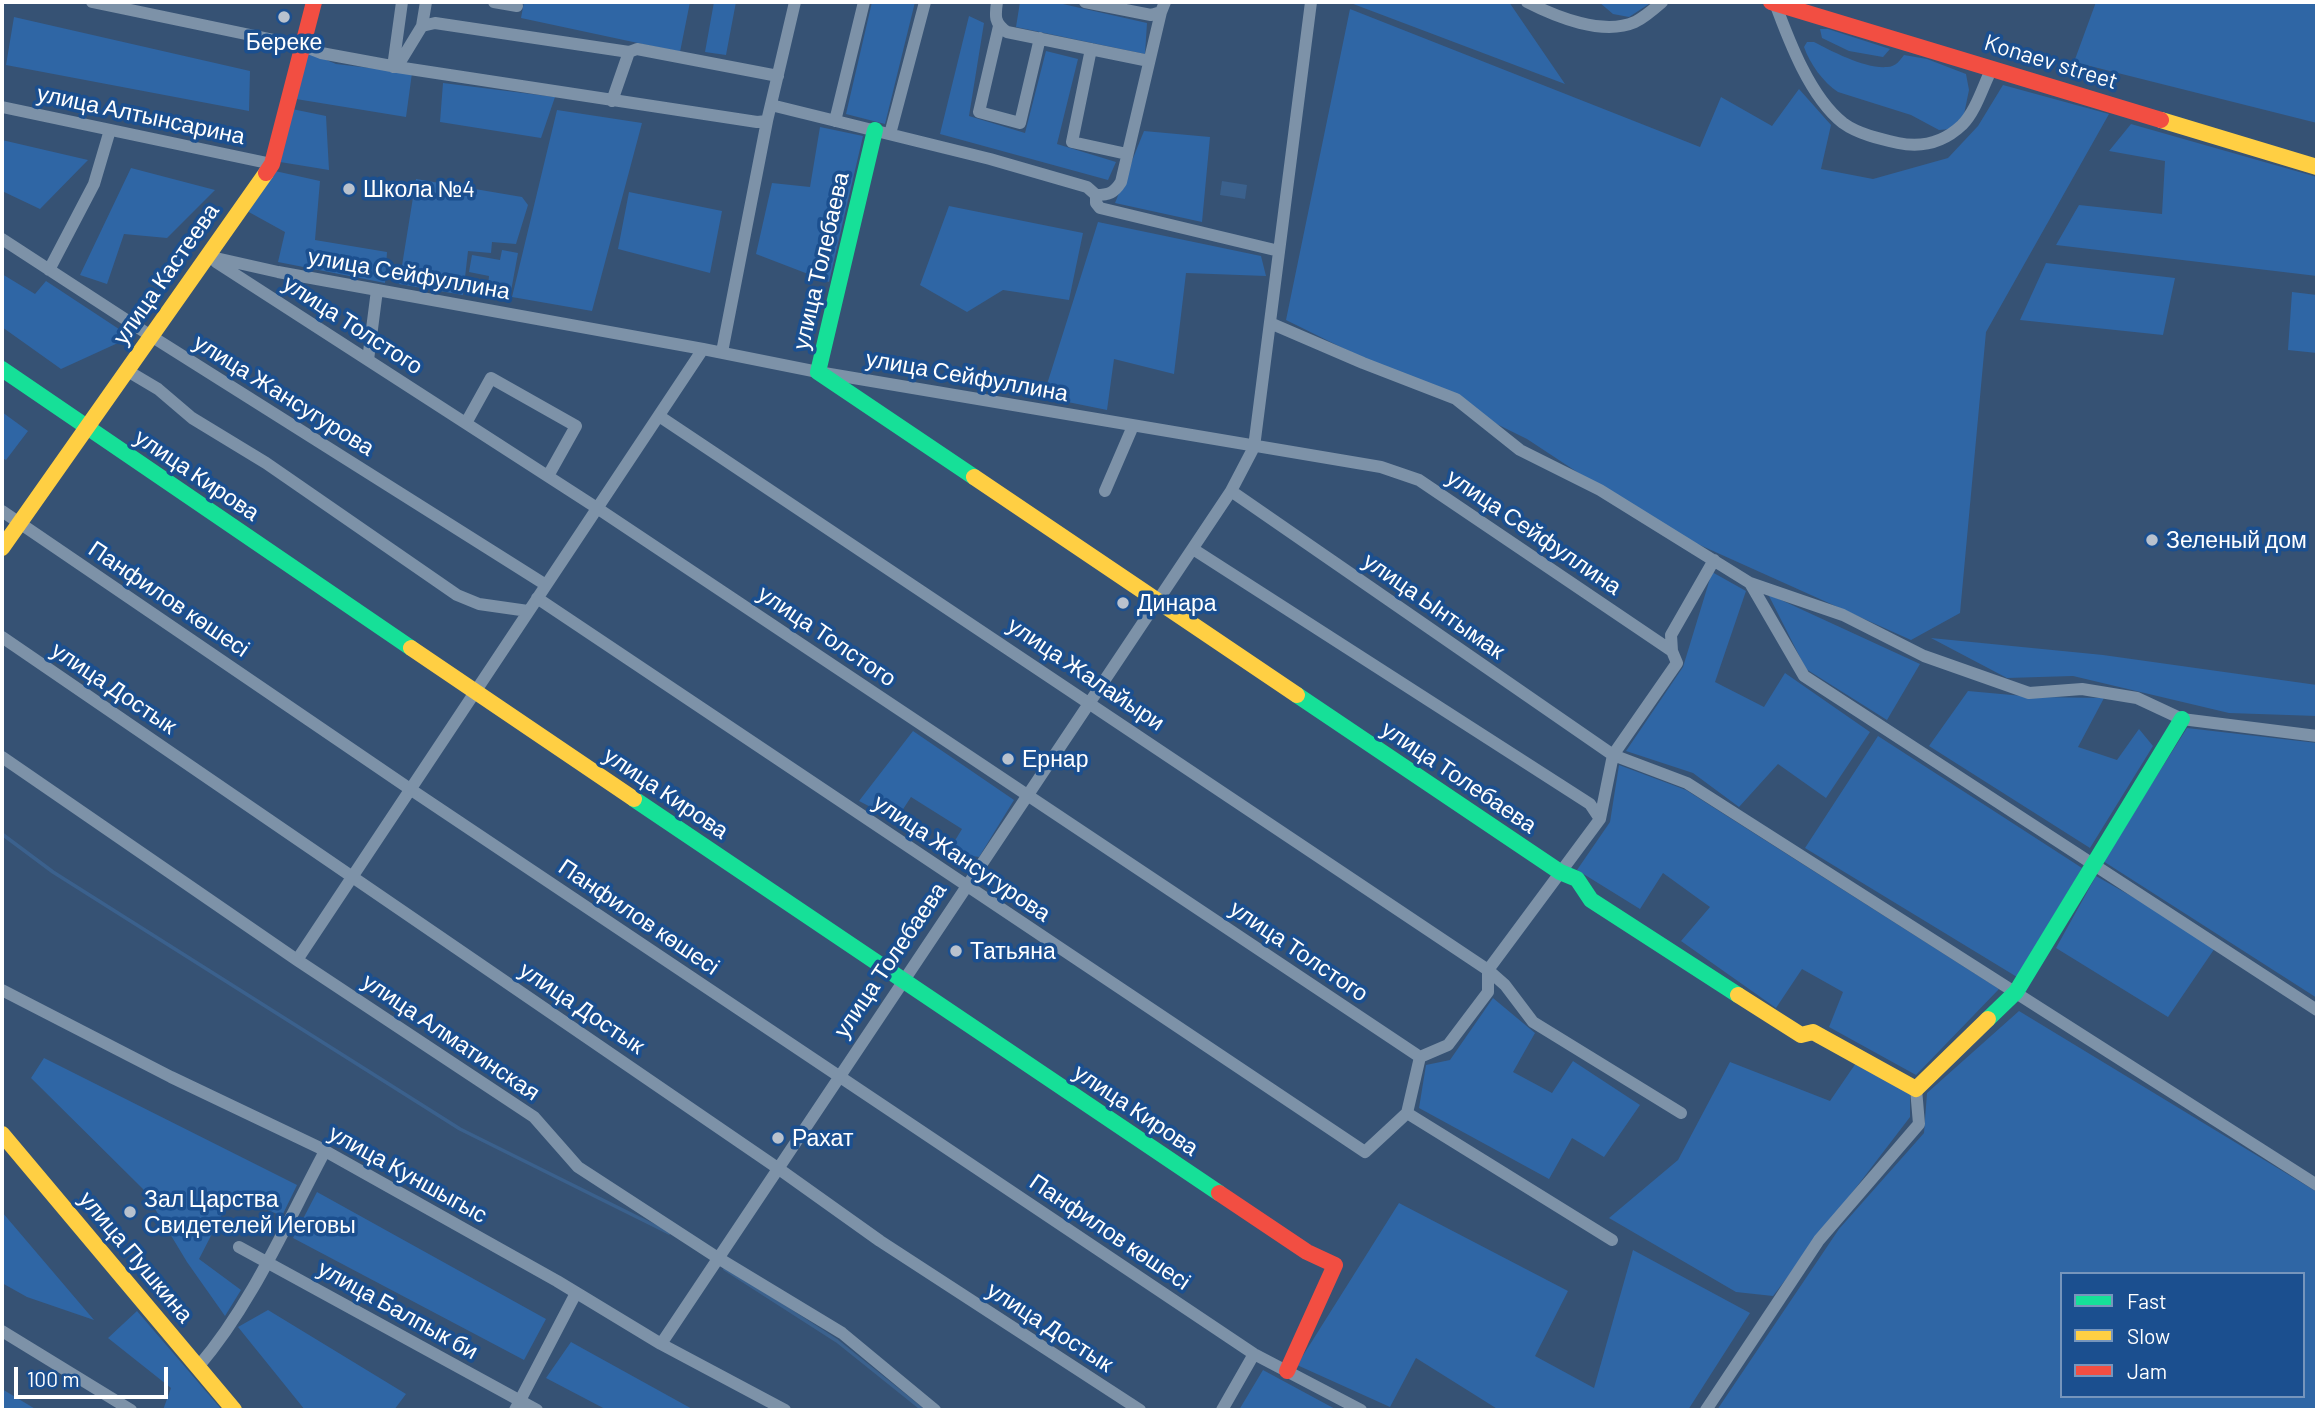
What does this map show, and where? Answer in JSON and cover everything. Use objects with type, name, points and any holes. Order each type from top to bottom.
[{"type":"street","points":[[92,2],[395,67],[757,122],[767,121]]},
{"type":"street","name":"улица Кастеева","points":[[2,548],[272,164],[314,2]]},
{"type":"street","points":[[395,67],[402,2]]},
{"type":"street","points":[[395,67],[422,26],[426,2]]},
{"type":"street","points":[[494,2],[517,6]]},
{"type":"street","points":[[722,352],[767,121],[795,2]]},
{"type":"street","points":[[835,121],[864,2]]},
{"type":"street","points":[[883,132],[925,2]]},
{"type":"street","points":[[997,2],[995,18],[999,26],[1007,32],[1149,61]]},
{"type":"street","points":[[1085,2],[1151,15],[1163,7]]},
{"type":"street","name":"улица Толебаева","points":[[661,1344],[1193,549],[1231,491],[1254,447],[1311,2]]},
{"type":"street","points":[[1527,2],[1575,22],[1597,25],[1634,22],[1662,2]]},
{"type":"street","points":[[1773,2],[1793,47],[1822,100],[1844,123],[1876,138],[1912,146],[1941,141],[1964,123],[1992,68]]},
{"type":"street","name":"Konaev street","points":[[1773,2],[2317,167]]},
{"type":"street","points":[[771,105],[990,159],[1087,187],[1096,195],[1108,195],[1115,191],[1121,182],[1163,7]]},
{"type":"street","points":[[422,26],[435,23],[629,52],[637,49],[778,76]]},
{"type":"street","points":[[999,26],[979,112],[1020,122],[1040,38]]},
{"type":"street","points":[[1091,49],[1072,142],[1127,154]]},
{"type":"street","points":[[612,100],[629,52]]},
{"type":"street","name":"улица Алтынсарина","points":[[2,107],[272,164]]},
{"type":"street","points":[[49,270],[94,184],[110,130]]},
{"type":"street","name":"улица Толебаева","points":[[883,132],[818,372],[1560,873],[1577,878],[1591,900],[1801,1035],[1813,1032],[1916,1089]]},
{"type":"street","points":[[1096,195],[1096,203],[1100,208],[1279,251]]},
{"type":"street","name":"улица Жансугурова","points":[[2,239],[546,585]]},
{"type":"street","name":"улица Сейфуллина","points":[[207,256],[278,272],[722,352],[818,372],[1381,467],[1419,480],[1672,651]]},
{"type":"street","name":"улица Толстого","points":[[207,256],[597,508],[1420,1058]]},
{"type":"street","points":[[368,360],[377,290]]},
{"type":"street","points":[[1270,323],[1456,399],[1520,450],[1600,490],[1750,583],[1843,615],[1924,656],[2029,693],[2082,689],[2137,698],[2182,719],[2317,736]]},
{"type":"street","points":[[297,960],[704,349]]},
{"type":"street","name":"улица Кирова","points":[[2,369],[475,692],[1307,1252],[1335,1265],[1287,1371]]},
{"type":"street","points":[[127,370],[158,389],[192,418],[266,463],[457,595],[479,604],[528,611]]},
{"type":"street","points":[[466,423],[491,378],[576,426],[548,476]]},
{"type":"street","name":"улица Жалайыри","points":[[659,416],[1488,970],[1505,985],[1533,1022],[1681,1113]]},
{"type":"street","points":[[1105,491],[1133,426]]},
{"type":"street","name":"улица Ынтымак","points":[[1231,491],[1613,755],[1687,783],[2317,1185]]},
{"type":"street","name":"Панфилов көшесі","points":[[2,511],[410,789],[1254,1354],[1362,1410]]},
{"type":"street","points":[[1193,549],[1590,804],[1600,819]]},
{"type":"street","points":[[1612,1240],[1407,1113],[1420,1058],[1448,1045],[1488,992],[1488,970],[1600,819],[1613,755],[1677,663],[1672,651],[1671,635],[1714,560]]},
{"type":"street","points":[[1750,583],[1804,676],[2317,1010]]},
{"type":"street","name":"улица Жансугурова","points":[[537,598],[1365,1152],[1407,1113]]},
{"type":"street","name":"улица Достык","points":[[2,637],[880,1241],[1140,1410]]},
{"type":"street","points":[[1706,1410],[1819,1240],[1919,1124],[1916,1089],[2016,992],[2182,719]]},
{"type":"street","name":"улица Алматинская","points":[[2,757],[297,960],[534,1117],[578,1167],[718,1258],[842,1333],[935,1410]]},
{"type":"street","name":"улица Куншыгыс","points":[[2,990],[171,1077],[325,1151],[661,1344],[785,1410]]},
{"type":"street","name":"улица Пушкина","points":[[2,1134],[198,1367],[229,1408]]},
{"type":"street","points":[[198,1367],[221,1341],[325,1151]]},
{"type":"street","name":"улица Балпык би","points":[[239,1247],[518,1406],[537,1410]]},
{"type":"street","points":[[518,1406],[576,1293]]},
{"type":"street","points":[[2,1331],[131,1410]]},
{"type":"street","points":[[1222,1410],[1254,1354]]},
{"type":"shaded area","points":[[524,2],[690,2],[680,52],[521,18]]},
{"type":"shaded area","points":[[714,2],[736,2],[726,55],[705,52]]},
{"type":"shaded area","points":[[872,2],[915,2],[885,124],[846,114]]},
{"type":"shaded area","points":[[1020,2],[1054,2],[1147,23],[1145,54],[1016,27]]},
{"type":"shaded area","points":[[1348,2],[1509,2],[1565,84]]},
{"type":"shaded area","points":[[1599,2],[1652,2],[1629,17],[1613,14]]},
{"type":"shaded area","points":[[2096,2],[2317,2],[2317,123],[2074,62]]},
{"type":"shaded area","points":[[1350,9],[1700,147],[1721,97],[1772,126],[1799,89],[1831,125],[1821,169],[1873,179],[1948,158],[1978,126],[2003,85],[2109,114],[1986,332],[1960,613],[1911,640],[1662,528],[1527,439],[1286,320]]},
{"type":"shaded area","points":[[969,16],[984,23],[969,116],[1025,133],[1046,51],[1078,59],[1057,144],[1116,162],[1108,180],[940,134]]},
{"type":"shaded area","points":[[14,17],[250,71],[249,111],[6,65]]},
{"type":"shaded area","points":[[1820,29],[1828,29],[1890,49],[1883,57],[1849,51],[1822,38]]},
{"type":"shaded area","points":[[1807,42],[1814,42],[1869,65],[1890,67],[1904,55],[1927,59],[1966,74],[1969,90],[1963,119],[1950,129],[1939,130],[1911,115],[1838,92],[1813,66],[1804,47]]},
{"type":"shaded area","points":[[307,52],[336,64],[412,73],[406,117],[296,99]]},
{"type":"shaded area","points":[[443,83],[555,97],[541,138],[440,122]]},
{"type":"shaded area","points":[[292,109],[326,116],[329,170],[280,162]]},
{"type":"shaded area","points":[[557,110],[642,123],[592,311],[512,297]]},
{"type":"shaded area","points":[[2131,124],[2317,177],[2317,276],[2056,245],[2079,205],[2162,214],[2165,161],[2109,151]]},
{"type":"shaded area","points":[[820,127],[863,136],[829,282],[756,254],[772,183],[810,187]]},
{"type":"shaded area","points":[[1144,131],[1210,137],[1202,222],[1115,203]]},
{"type":"shaded area","points":[[2,140],[88,160],[40,209],[2,191]]},
{"type":"shaded area","points":[[131,168],[215,190],[167,238],[124,234],[107,284],[80,275]]},
{"type":"shaded area","points":[[275,171],[320,181],[315,240],[387,252],[385,283],[278,262],[285,232],[247,211]]},
{"type":"shaded area","points":[[416,179],[522,197],[528,205],[516,244],[492,242],[491,253],[468,251],[463,295],[399,284]]},
{"type":"shaded area","points":[[1222,181],[1247,185],[1245,199],[1220,195]]},
{"type":"shaded area","points":[[629,192],[722,211],[710,273],[618,249]]},
{"type":"shaded area","points":[[949,206],[1083,233],[1069,300],[1003,290],[967,312],[920,285]]},
{"type":"shaded area","points":[[1098,222],[1261,256],[1266,276],[1186,273],[1174,374],[1114,359],[1107,410],[1043,397]]},
{"type":"shaded area","points":[[502,250],[518,253],[511,291],[488,286],[489,276],[469,272],[472,255],[500,260]]},
{"type":"shaded area","points":[[2046,263],[2175,278],[2163,335],[2020,320]]},
{"type":"shaded area","points":[[2,274],[35,294],[46,281],[131,337],[61,369],[2,327]]},
{"type":"shaded area","points":[[2292,292],[2317,295],[2317,353],[2288,350]]},
{"type":"shaded area","points":[[2,412],[28,431],[6,460],[2,458]]},
{"type":"shaded area","points":[[1712,572],[1746,591],[1715,682],[1764,707],[1785,673],[1870,732],[1826,798],[1778,764],[1739,807],[1693,773],[1626,751],[1683,667]]},
{"type":"shaded area","points":[[1768,594],[1920,664],[1887,720],[1806,669]]},
{"type":"shaded area","points":[[1931,638],[2103,655],[2317,685],[2317,716],[2229,713],[2073,676],[2007,678]]},
{"type":"shaded area","points":[[1968,691],[2034,697],[2104,698],[2078,747],[2117,760],[2139,729],[2153,746],[2090,848],[1929,746]]},
{"type":"shaded area","points":[[2187,728],[2317,743],[2317,998],[2103,861]]},
{"type":"shaded area","points":[[913,731],[1014,800],[979,857],[948,852],[962,829],[911,797],[896,820],[859,801]]},
{"type":"shaded area","points":[[1878,736],[2082,868],[2017,977],[1805,848]]},
{"type":"shaded area","points":[[1619,765],[1686,790],[1999,989],[1916,1075],[1829,1027],[1843,992],[1802,969],[1776,1008],[1681,941],[1710,907],[1663,873],[1640,909],[1577,870],[1610,822]]},
{"type":"shaded area","points":[[2096,876],[2217,945],[2168,1017],[2056,948]]},
{"type":"shaded area","points":[[1493,998],[1535,1033],[1513,1072],[1552,1093],[1573,1061],[1640,1105],[1604,1157],[1572,1138],[1549,1179],[1419,1108],[1426,1065],[1450,1060]]},
{"type":"shaded area","points":[[2019,1011],[2317,1192],[2317,1410],[1717,1410],[1839,1229],[1924,1133],[1927,1093]]},
{"type":"shaded area","points":[[44,1058],[297,1185],[282,1216],[232,1195],[199,1259],[241,1290],[225,1316],[187,1262],[143,1189],[31,1078]]},
{"type":"shaded area","points":[[1730,1062],[1830,1101],[1856,1063],[1910,1094],[1910,1117],[1773,1296],[1736,1292],[1609,1218],[1678,1160]]},
{"type":"shaded area","points":[[317,1192],[546,1319],[524,1360],[293,1238]]},
{"type":"shaded area","points":[[1399,1203],[1568,1291],[1535,1356],[1594,1388],[1633,1250],[1750,1313],[1688,1410],[1499,1410],[1416,1358],[1390,1407],[1297,1365]]},
{"type":"shaded area","points":[[2,1212],[94,1320],[27,1297],[2,1283]]},
{"type":"shaded area","points":[[268,1310],[406,1394],[394,1410],[305,1410],[238,1327]]},
{"type":"shaded area","points":[[137,1311],[222,1410],[163,1410],[171,1388],[108,1338]]},
{"type":"shaded area","points":[[571,1342],[694,1410],[607,1410],[546,1378]]},
{"type":"shaded area","points":[[1263,1370],[1337,1410],[1239,1410]]},
{"type":"shaded area","points":[[2,1389],[37,1410],[2,1410]]},
{"type":"waterway","points":[[2,834],[53,872],[460,1129],[669,1233]]},
{"type":"waterway","points":[[725,1269],[837,1341],[923,1410]]},
{"type":"traffic: fast","points":[[875,130],[818,372],[974,477]]},
{"type":"traffic: fast","points":[[2,369],[411,648]]},
{"type":"traffic: fast","points":[[1297,695],[1560,872],[1577,879],[1591,900],[1738,995]]},
{"type":"traffic: fast","points":[[1988,1019],[2016,992],[2182,719]]},
{"type":"traffic: fast","points":[[634,799],[1219,1193]]},
{"type":"traffic: slow","points":[[2161,120],[2317,167]]},
{"type":"traffic: slow","points":[[2,548],[266,173]]},
{"type":"traffic: slow","points":[[974,477],[1297,695]]},
{"type":"traffic: slow","points":[[411,648],[634,799]]},
{"type":"traffic: slow","points":[[1738,995],[1801,1035],[1813,1032],[1916,1089],[1988,1019]]},
{"type":"traffic: slow","points":[[2,1134],[234,1410]]},
{"type":"traffic: jam","points":[[266,173],[272,164],[314,2]]},
{"type":"traffic: jam","points":[[1771,2],[2161,120]]},
{"type":"traffic: jam","points":[[1219,1193],[1307,1252],[1335,1265],[1287,1371]]},
{"type":"place","name":"Береке","points":[[284,17]]},
{"type":"place","name":"Школа №4","points":[[349,189]]},
{"type":"place","name":"Зеленый дом","points":[[2152,540]]},
{"type":"place","name":"Динара","points":[[1123,603]]},
{"type":"place","name":"Ернар","points":[[1008,759]]},
{"type":"place","name":"Татьяна","points":[[956,951]]},
{"type":"place","name":"Рахат","points":[[778,1138]]},
{"type":"place","name":"Зал Царства Свидетелей Иеговы","points":[[130,1212]]}]
